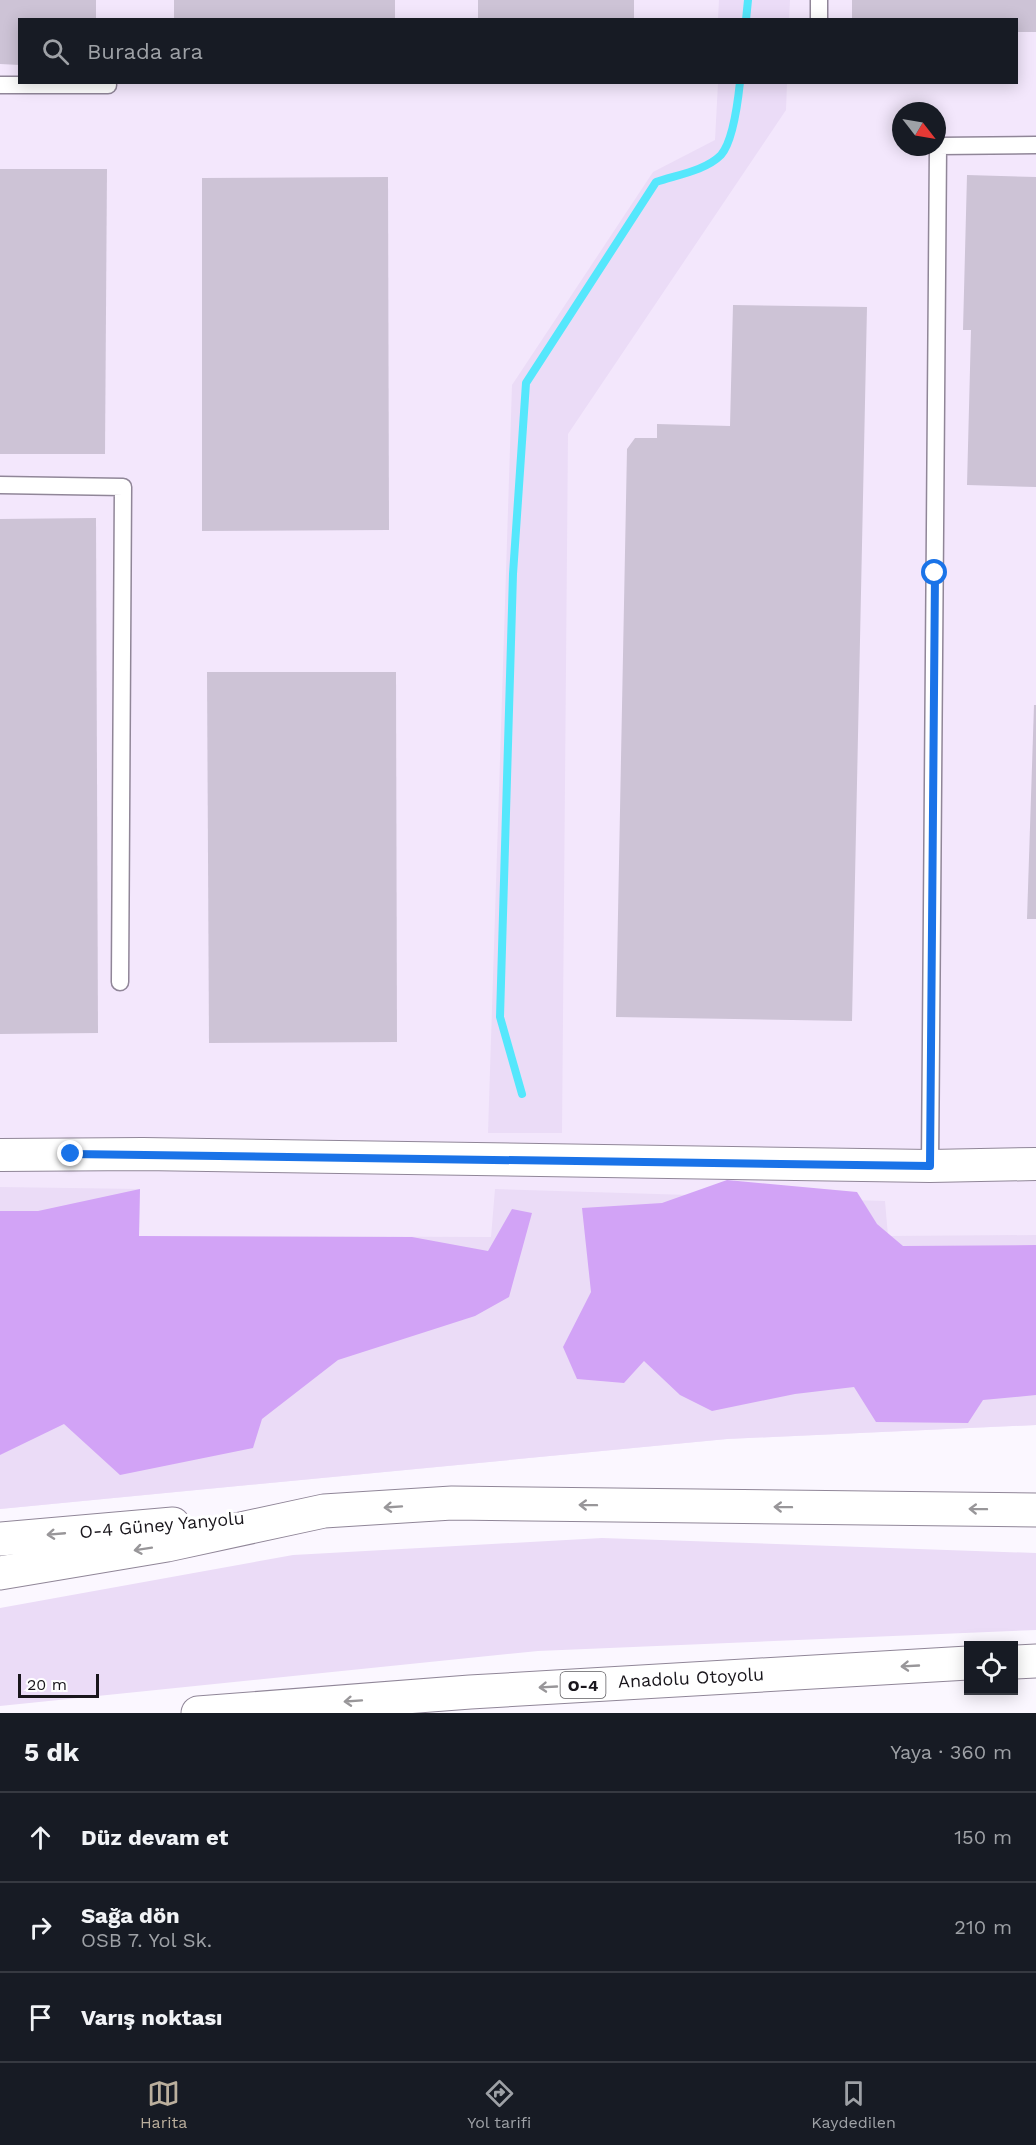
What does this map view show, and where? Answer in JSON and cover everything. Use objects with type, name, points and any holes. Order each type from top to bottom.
[{"type":"main road","points":[[0,1573],[167,1545],[324,1511],[452,1503],[1036,1510]]},
{"type":"main road","name":"O-4 Güney Yanyolu","points":[[0,1539],[324,1511]]},
{"type":"main road","points":[[1018,1662],[1036,1661]]},
{"type":"main road","name":"Anadolu Otoyolu","points":[[198,1713],[470,1692],[964,1663]]},
{"type":"street","points":[[0,1155],[143,1154],[930,1166],[1036,1164]]},
{"type":"lane","points":[[819,0],[819,18]]},
{"type":"lane","points":[[0,85],[108,85]]},
{"type":"lane","points":[[930,1166],[938,146],[1036,145]]},
{"type":"lane","points":[[0,485],[123,487],[120,981]]},
{"type":"shaded area","points":[[0,0],[1036,0],[1036,1425],[727,1439],[0,1509]]},
{"type":"shaded area","points":[[719,0],[790,0],[789,18],[718,18]]},
{"type":"shaded area","points":[[718,84],[787,84],[786,110],[568,434],[562,1133],[488,1133],[512,385],[653,172],[715,140]]},
{"type":"shaded area","points":[[727,1180],[857,1192],[877,1224],[903,1246],[1036,1245],[1036,1395],[983,1400],[968,1423],[876,1422],[854,1387],[795,1394],[712,1411],[680,1395],[644,1361],[624,1383],[577,1379],[563,1347],[591,1292],[582,1208],[662,1203]]},
{"type":"shaded area","points":[[0,1187],[140,1189],[139,1236],[491,1237],[495,1189],[885,1201],[888,1236],[1036,1235],[1036,1425],[727,1439],[0,1509]]},
{"type":"shaded area","points":[[140,1189],[139,1236],[412,1237],[488,1251],[512,1209],[532,1213],[509,1297],[475,1316],[338,1360],[262,1419],[253,1448],[120,1475],[64,1424],[0,1455],[0,1211],[38,1211]]},
{"type":"shaded area","points":[[602,1538],[1036,1553],[1036,1630],[538,1651],[0,1706],[0,1608],[293,1555]]},
{"type":"building","points":[[0,0],[96,0],[96,18],[18,18],[18,65],[0,64]]},
{"type":"building","points":[[174,0],[395,0],[395,18],[174,18]]},
{"type":"building","points":[[478,0],[634,0],[634,18],[478,18]]},
{"type":"building","points":[[852,0],[1036,0],[1036,32],[1018,32],[1018,18],[852,18]]},
{"type":"building","points":[[0,169],[107,169],[105,454],[0,454]]},
{"type":"building","points":[[967,175],[1036,177],[1036,487],[967,485],[971,330],[963,330]]},
{"type":"building","points":[[388,177],[389,530],[202,531],[202,178]]},
{"type":"building","points":[[733,305],[867,307],[852,1021],[616,1017],[627,449],[635,438],[657,438],[657,424],[730,426]]},
{"type":"building","points":[[96,518],[98,1033],[0,1034],[0,519]]},
{"type":"building","points":[[207,672],[396,672],[397,1042],[209,1043]]},
{"type":"building","points":[[1034,705],[1036,705],[1036,919],[1027,919]]},
{"type":"waterway","points":[[746,18],[748,0]]},
{"type":"waterway","points":[[522,1094],[500,1017],[513,574],[526,383],[656,182],[699,169],[721,155],[732,131],[740,84]]},
{"type":"route","points":[[71,1154],[495,1158],[930,1166],[935,573]]}]
